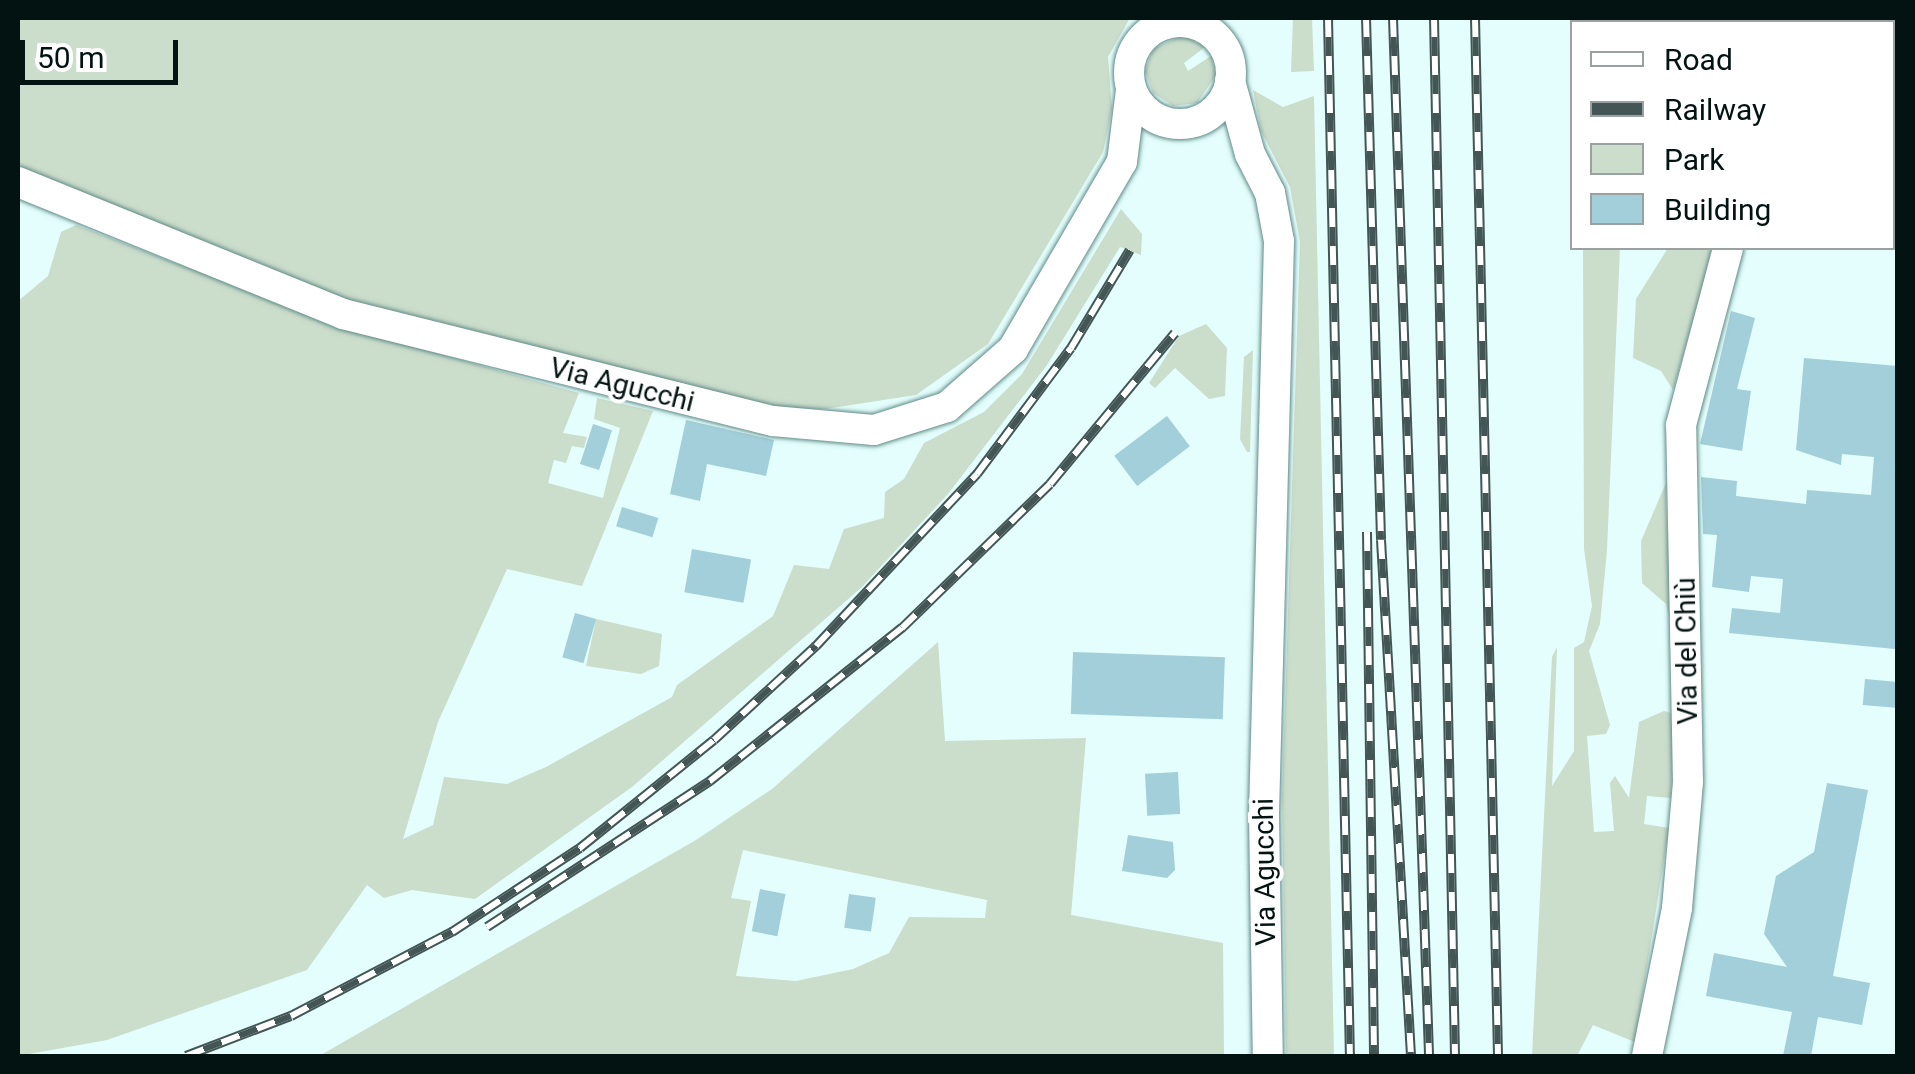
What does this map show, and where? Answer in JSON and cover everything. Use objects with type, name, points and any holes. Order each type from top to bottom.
[{"type":"street","points":[[1186,124],[1216,109],[1230,81],[1228,58],[1213,26],[1159,22],[1132,54],[1131,90],[1149,114],[1186,124],[1250,154]]},
{"type":"street","name":"Via Agucchi","points":[[1230,81],[1250,154],[1270,193],[1278,241],[1264,814],[1268,1056]]},
{"type":"street","name":"Via Agucchi","points":[[18,182],[343,314],[727,410],[848,431],[916,421],[982,382],[1049,295],[1122,162],[1131,90]]},
{"type":"street","name":"Via Agucchi","points":[[1122,162],[1186,124]]},
{"type":"street","name":"Via del Chiù","points":[[1647,1056],[1677,908],[1688,782],[1681,425],[1727,250]]},
{"type":"green space","points":[[18,18],[1130,18],[1108,57],[1112,109],[1103,152],[988,344],[916,395],[825,409],[785,408],[373,309],[217,257],[18,169]]},
{"type":"green space","points":[[1293,18],[1312,18],[1314,71],[1291,72]]},
{"type":"green space","points":[[1183,35],[1205,47],[1184,63],[1188,71],[1211,56],[1216,75],[1197,103],[1173,106],[1153,93],[1145,71],[1153,49]]},
{"type":"green space","points":[[1253,90],[1283,107],[1314,96],[1334,1056],[1286,1056],[1282,798],[1300,242],[1290,187],[1261,131]]},
{"type":"green space","points":[[1121,209],[1142,234],[1141,255],[1120,247],[1047,365],[948,494],[862,587],[632,787],[475,899],[412,890],[384,898],[367,885],[307,970],[107,1040],[18,1056],[18,301],[48,276],[61,232],[76,225],[346,328],[579,393],[563,433],[587,437],[584,448],[572,446],[566,463],[554,460],[548,483],[603,498],[620,428],[594,419],[597,398],[653,411],[582,586],[507,569],[438,722],[403,839],[433,825],[444,777],[507,784],[546,767],[672,697],[677,685],[773,616],[794,565],[829,569],[844,529],[884,518],[885,492],[904,479],[924,443],[984,412],[1022,374]]},
{"type":"green space","points":[[1583,250],[1620,250],[1607,550],[1600,624],[1589,651],[1610,725],[1606,734],[1587,736],[1594,832],[1614,831],[1610,783],[1615,776],[1629,798],[1639,722],[1664,711],[1674,714],[1671,798],[1647,796],[1644,824],[1669,828],[1635,1042],[1593,1025],[1577,1056],[1532,1056],[1552,657],[1557,647],[1552,786],[1574,751],[1574,648],[1584,642],[1592,606],[1584,549]]},
{"type":"green space","points":[[1667,250],[1713,250],[1673,390],[1661,371],[1633,358],[1636,299]]},
{"type":"green space","points":[[1206,324],[1227,348],[1225,396],[1209,399],[1175,368],[1155,388],[1149,383],[1179,336]]},
{"type":"green space","points":[[1253,350],[1247,452],[1240,439],[1244,357]]},
{"type":"green space","points":[[1666,483],[1673,633],[1666,604],[1642,583],[1641,541]]},
{"type":"green space","points":[[596,619],[662,634],[659,666],[641,674],[586,666]]},
{"type":"green space","points":[[938,642],[945,741],[1086,738],[1071,915],[1223,943],[1224,1056],[319,1056],[696,840],[772,789]],"holes":[[[743,850],[987,900],[985,918],[909,917],[889,953],[853,969],[796,981],[736,976],[751,901],[731,898]]]},
{"type":"building","points":[[1731,311],[1755,318],[1737,389],[1751,391],[1742,451],[1700,444]]},
{"type":"building","points":[[1804,358],[1898,366],[1895,649],[1729,633],[1732,608],[1780,613],[1783,579],[1751,576],[1749,592],[1712,587],[1717,535],[1703,534],[1701,477],[1737,481],[1736,496],[1806,504],[1807,490],[1871,495],[1874,457],[1842,454],[1841,465],[1796,450]]},
{"type":"building","points":[[1167,416],[1190,446],[1137,486],[1114,456]]},
{"type":"building","points":[[686,420],[774,440],[766,476],[707,464],[700,501],[670,494]]},
{"type":"building","points":[[593,424],[612,430],[599,470],[580,464]]},
{"type":"building","points":[[622,507],[658,518],[652,537],[616,526]]},
{"type":"building","points":[[692,549],[751,559],[743,603],[684,592]]},
{"type":"building","points":[[575,613],[596,619],[583,663],[562,657]]},
{"type":"building","points":[[1073,652],[1225,657],[1223,719],[1071,714]]},
{"type":"building","points":[[1865,679],[1898,682],[1896,708],[1863,705]]},
{"type":"building","points":[[1178,772],[1180,814],[1147,816],[1145,774]]},
{"type":"building","points":[[1827,783],[1868,790],[1833,976],[1870,983],[1862,1025],[1818,1017],[1811,1056],[1783,1056],[1792,1012],[1706,996],[1714,953],[1787,967],[1764,934],[1776,876],[1814,852]]},
{"type":"building","points":[[1128,835],[1173,842],[1175,870],[1167,878],[1122,871]]},
{"type":"building","points":[[760,889],[786,894],[777,936],[752,931]]},
{"type":"building","points":[[849,894],[876,898],[871,931],[844,928]]},
{"type":"railway","points":[[1328,18],[1350,1056]]},
{"type":"railway","points":[[1366,18],[1381,540],[1411,1056]]},
{"type":"railway","points":[[1393,18],[1429,1056]]},
{"type":"railway","points":[[1434,18],[1455,1056]]},
{"type":"railway","points":[[1475,18],[1498,1056]]},
{"type":"railway","points":[[186,1056],[291,1016],[452,932],[580,848],[714,740],[816,646],[977,474],[1071,348],[1130,250]]},
{"type":"railway","points":[[487,927],[710,781],[902,628],[1050,484],[1175,333]]},
{"type":"railway","points":[[1367,532],[1374,1056]]}]
